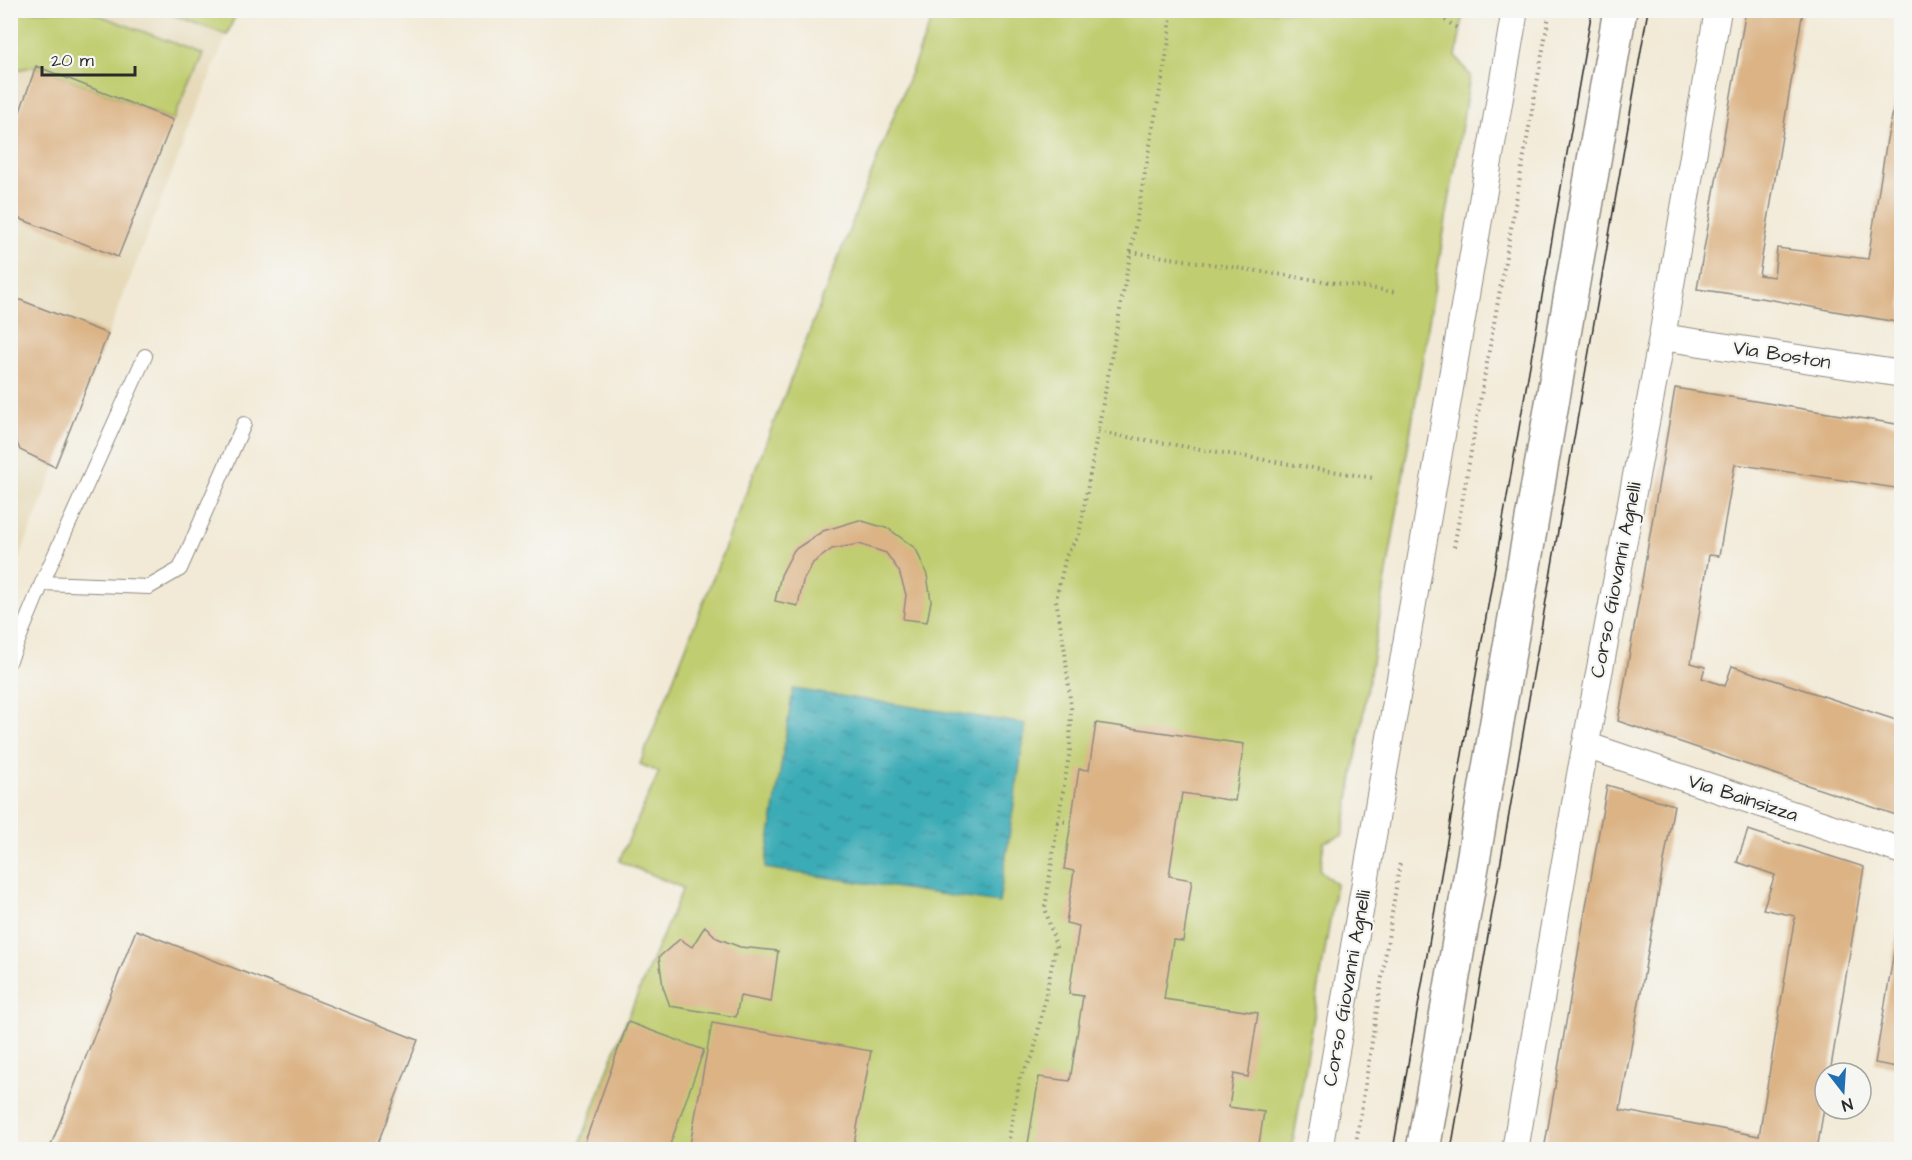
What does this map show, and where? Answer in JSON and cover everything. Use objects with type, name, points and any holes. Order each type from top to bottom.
[{"type":"main road","points":[[1423,1149],[1620,10]]},
{"type":"street","name":"Corso Giovanni Agnelli","points":[[1319,1149],[1515,10]]},
{"type":"street","name":"Corso Giovanni Agnelli","points":[[1515,1149],[1585,746],[1662,337],[1718,10]]},
{"type":"street","name":"Via Boston","points":[[1662,337],[1902,374]]},
{"type":"street","name":"Via Bainsizza","points":[[1585,746],[1902,850]]},
{"type":"lane","points":[[10,660],[42,583],[145,356]]},
{"type":"lane","points":[[42,583],[148,587],[180,569],[244,424]]},
{"type":"path","points":[[1007,1149],[1020,1077],[1033,1056],[1056,946],[1045,908],[1070,750],[1071,708],[1056,600],[1066,556],[1079,535],[1169,41],[1171,10]]},
{"type":"path","points":[[1430,10],[1460,30]]},
{"type":"path","points":[[1452,558],[1550,10]]},
{"type":"path","points":[[1131,252],[1396,292]]},
{"type":"path","points":[[1098,432],[1373,478]]},
{"type":"path","points":[[1058,820],[1071,822]]},
{"type":"path","points":[[1356,1149],[1400,861]]},
{"type":"shaded area","points":[[11,11],[236,11],[11,579]]},
{"type":"green space","points":[[237,10],[227,35],[163,11]]},
{"type":"green space","points":[[11,11],[88,11],[203,54],[173,120],[36,66],[11,71]]},
{"type":"green space","points":[[935,11],[1464,11],[1456,56],[1470,76],[1343,835],[1324,842],[1320,870],[1336,884],[1292,1149],[578,1150],[624,1026],[683,888],[619,861],[659,772],[640,764]]},
{"type":"water","points":[[793,689],[1026,724],[999,903],[765,868]]},
{"type":"building","points":[[1746,10],[1803,10],[1759,275],[1774,277],[1777,248],[1868,259],[1887,139],[1902,72],[1902,323],[1697,289]]},
{"type":"building","points":[[36,66],[173,120],[118,257],[10,215],[10,140]]},
{"type":"building","points":[[10,254],[16,256],[11,273],[10,272]]},
{"type":"building","points":[[10,296],[108,334],[55,467],[20,450],[10,427]]},
{"type":"building","points":[[1675,388],[1902,425],[1902,489],[1735,464],[1719,556],[1709,555],[1691,663],[1705,667],[1702,678],[1725,686],[1732,666],[1902,722],[1902,817],[1618,721]]},
{"type":"building","points":[[859,520],[889,529],[916,549],[927,575],[931,601],[927,622],[903,619],[906,595],[899,571],[886,553],[859,544],[832,549],[813,563],[803,581],[798,606],[775,601],[781,575],[794,550],[823,531]]},
{"type":"building","points":[[1096,723],[1244,744],[1235,801],[1182,793],[1169,876],[1192,880],[1183,941],[1173,940],[1164,999],[1258,1013],[1248,1077],[1234,1074],[1229,1107],[1264,1112],[1258,1150],[1027,1150],[1039,1077],[1070,1081],[1083,996],[1069,994],[1079,926],[1066,923],[1074,871],[1064,869],[1079,769],[1089,770]]},
{"type":"building","points":[[1607,785],[1674,805],[1620,1110],[1759,1136],[1795,916],[1763,909],[1775,875],[1737,862],[1748,830],[1864,867],[1832,1061],[1813,1061],[1813,1121],[1822,1121],[1817,1150],[1544,1150]]},
{"type":"building","points":[[1900,916],[1902,916],[1902,1068],[1875,1063]]},
{"type":"building","points":[[705,926],[717,938],[740,947],[778,951],[771,1002],[740,996],[736,1017],[670,1006],[663,987],[659,957],[680,939],[692,947]]},
{"type":"building","points":[[136,930],[418,1040],[375,1150],[49,1150]]},
{"type":"building","points":[[628,1022],[704,1050],[668,1150],[582,1150]]},
{"type":"building","points":[[712,1023],[871,1051],[853,1150],[689,1150]]},
{"type":"tram line","points":[[1393,1150],[1592,10]]},
{"type":"tram line","points":[[1451,1150],[1648,10]]}]
